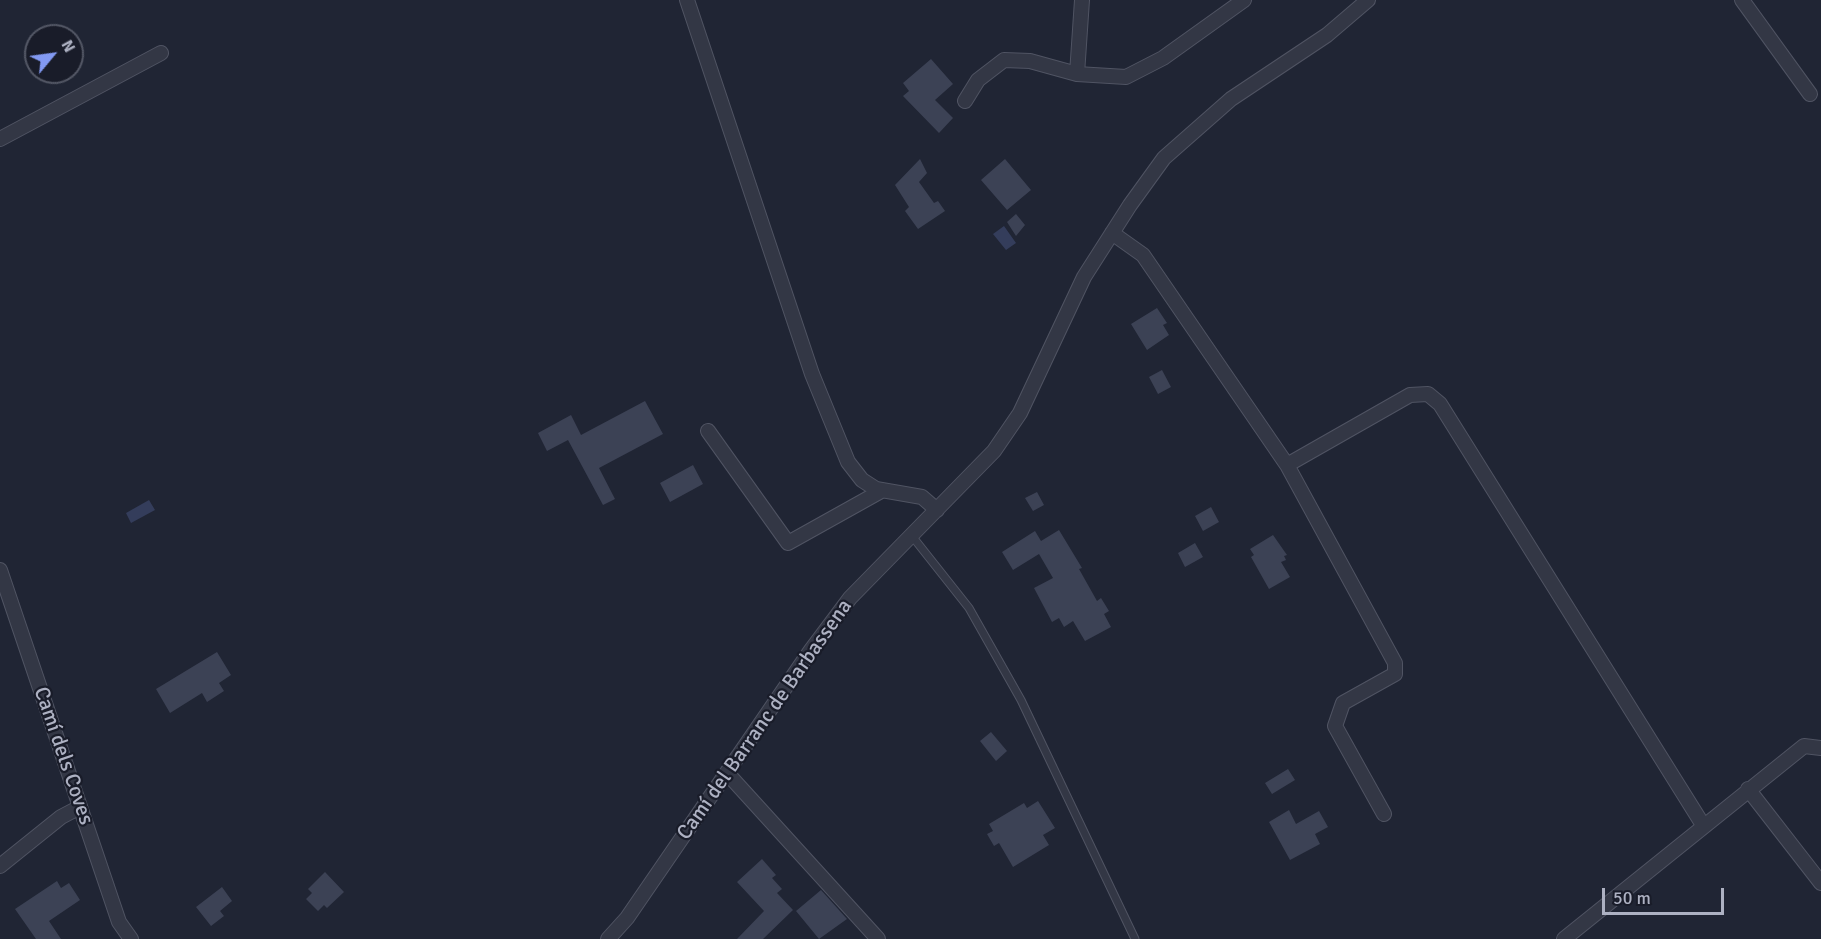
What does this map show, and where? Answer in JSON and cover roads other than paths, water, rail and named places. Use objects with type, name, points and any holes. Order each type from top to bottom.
[{"type":"street","points":[[687,0],[812,374],[848,462],[862,480],[883,490],[922,497],[937,510]]},
{"type":"street","points":[[1077,74],[1082,0]]},
{"type":"street","points":[[965,101],[978,80],[1004,60],[1030,61],[1077,74],[1126,77],[1163,58],[1244,0]]},
{"type":"street","name":"Camí del Barranc de Barbassena","points":[[608,939],[627,918],[850,598],[994,451],[1020,413],[1084,277],[1164,158],[1231,99],[1327,35],[1368,0]]},
{"type":"street","points":[[1742,0],[1810,94]]},
{"type":"street","points":[[0,140],[161,53]]},
{"type":"street","points":[[1112,233],[1143,255],[1287,465],[1395,663],[1395,674],[1342,703],[1335,726],[1384,814]]},
{"type":"street","points":[[1287,465],[1410,395],[1428,394],[1440,404],[1703,825]]},
{"type":"street","points":[[708,431],[788,543],[883,490]]},
{"type":"street","name":"Camí dels Coves","points":[[1,578],[119,922],[131,939]]},
{"type":"street","points":[[1564,939],[1804,746],[1821,748]]},
{"type":"street","points":[[726,773],[878,939]]},
{"type":"street","points":[[1748,789],[1821,883]]},
{"type":"street","points":[[0,866],[61,817],[80,807]]},
{"type":"lane","points":[[912,536],[969,608],[1021,700],[1135,939]]},
{"type":"water","points":[[1004,226],[1016,243],[1006,250],[993,234]]},
{"type":"water","points":[[149,500],[155,510],[131,523],[126,513]]}]
